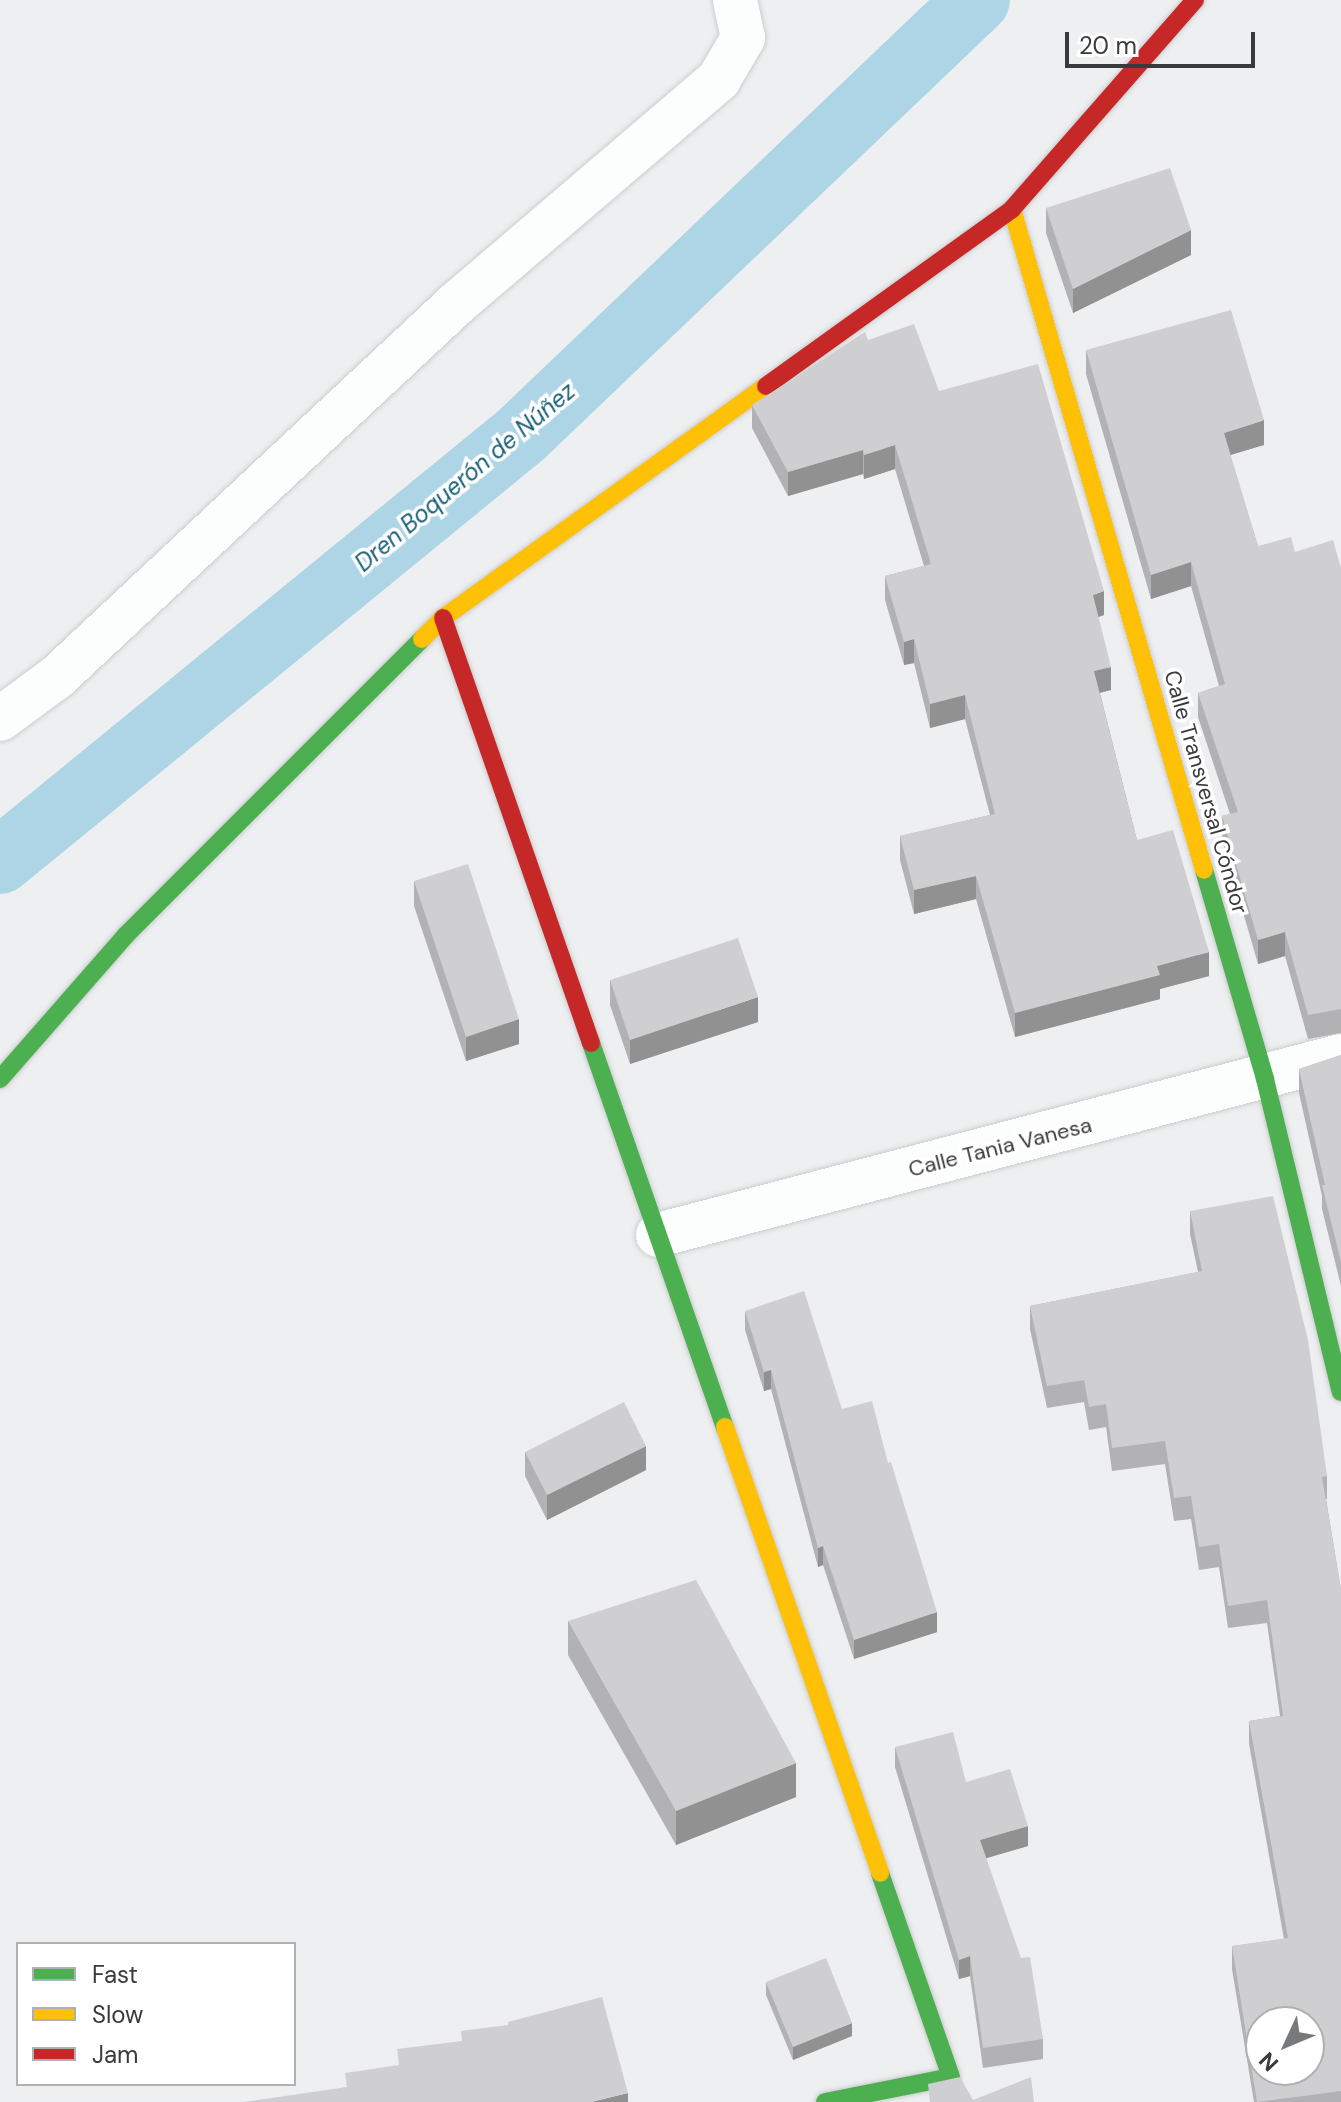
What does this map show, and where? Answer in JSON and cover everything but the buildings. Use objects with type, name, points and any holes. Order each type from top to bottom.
[{"type":"street","points":[[0,719],[57,677],[456,304],[719,79],[743,38],[735,0]]},
{"type":"street","points":[[3,1073],[126,935],[443,618],[1012,209],[1195,0]]},
{"type":"street","name":"Calle Transversal Cóndor","points":[[1012,209],[1265,1079],[1341,1392]]},
{"type":"street","points":[[443,618],[951,2077],[825,2102]]},
{"type":"street","name":"Calle Tania Vanesa","points":[[658,1235],[1265,1079],[1341,1056]]},
{"type":"waterway","name":"Dren Boquerón de Núñez","points":[[0,861],[521,435],[977,0]]},
{"type":"traffic: fast","points":[[0,1079],[126,935],[422,639]]},
{"type":"traffic: fast","points":[[1204,870],[1265,1079],[1341,1392]]},
{"type":"traffic: fast","points":[[591,1043],[725,1427]]},
{"type":"traffic: fast","points":[[825,2102],[951,2077],[880,1873]]},
{"type":"traffic: slow","points":[[1012,209],[1204,870]]},
{"type":"traffic: slow","points":[[422,639],[443,618],[766,386]]},
{"type":"traffic: slow","points":[[725,1427],[880,1873]]},
{"type":"traffic: jam","points":[[766,386],[1012,209],[1195,0]]},
{"type":"traffic: jam","points":[[443,618],[591,1043]]}]
